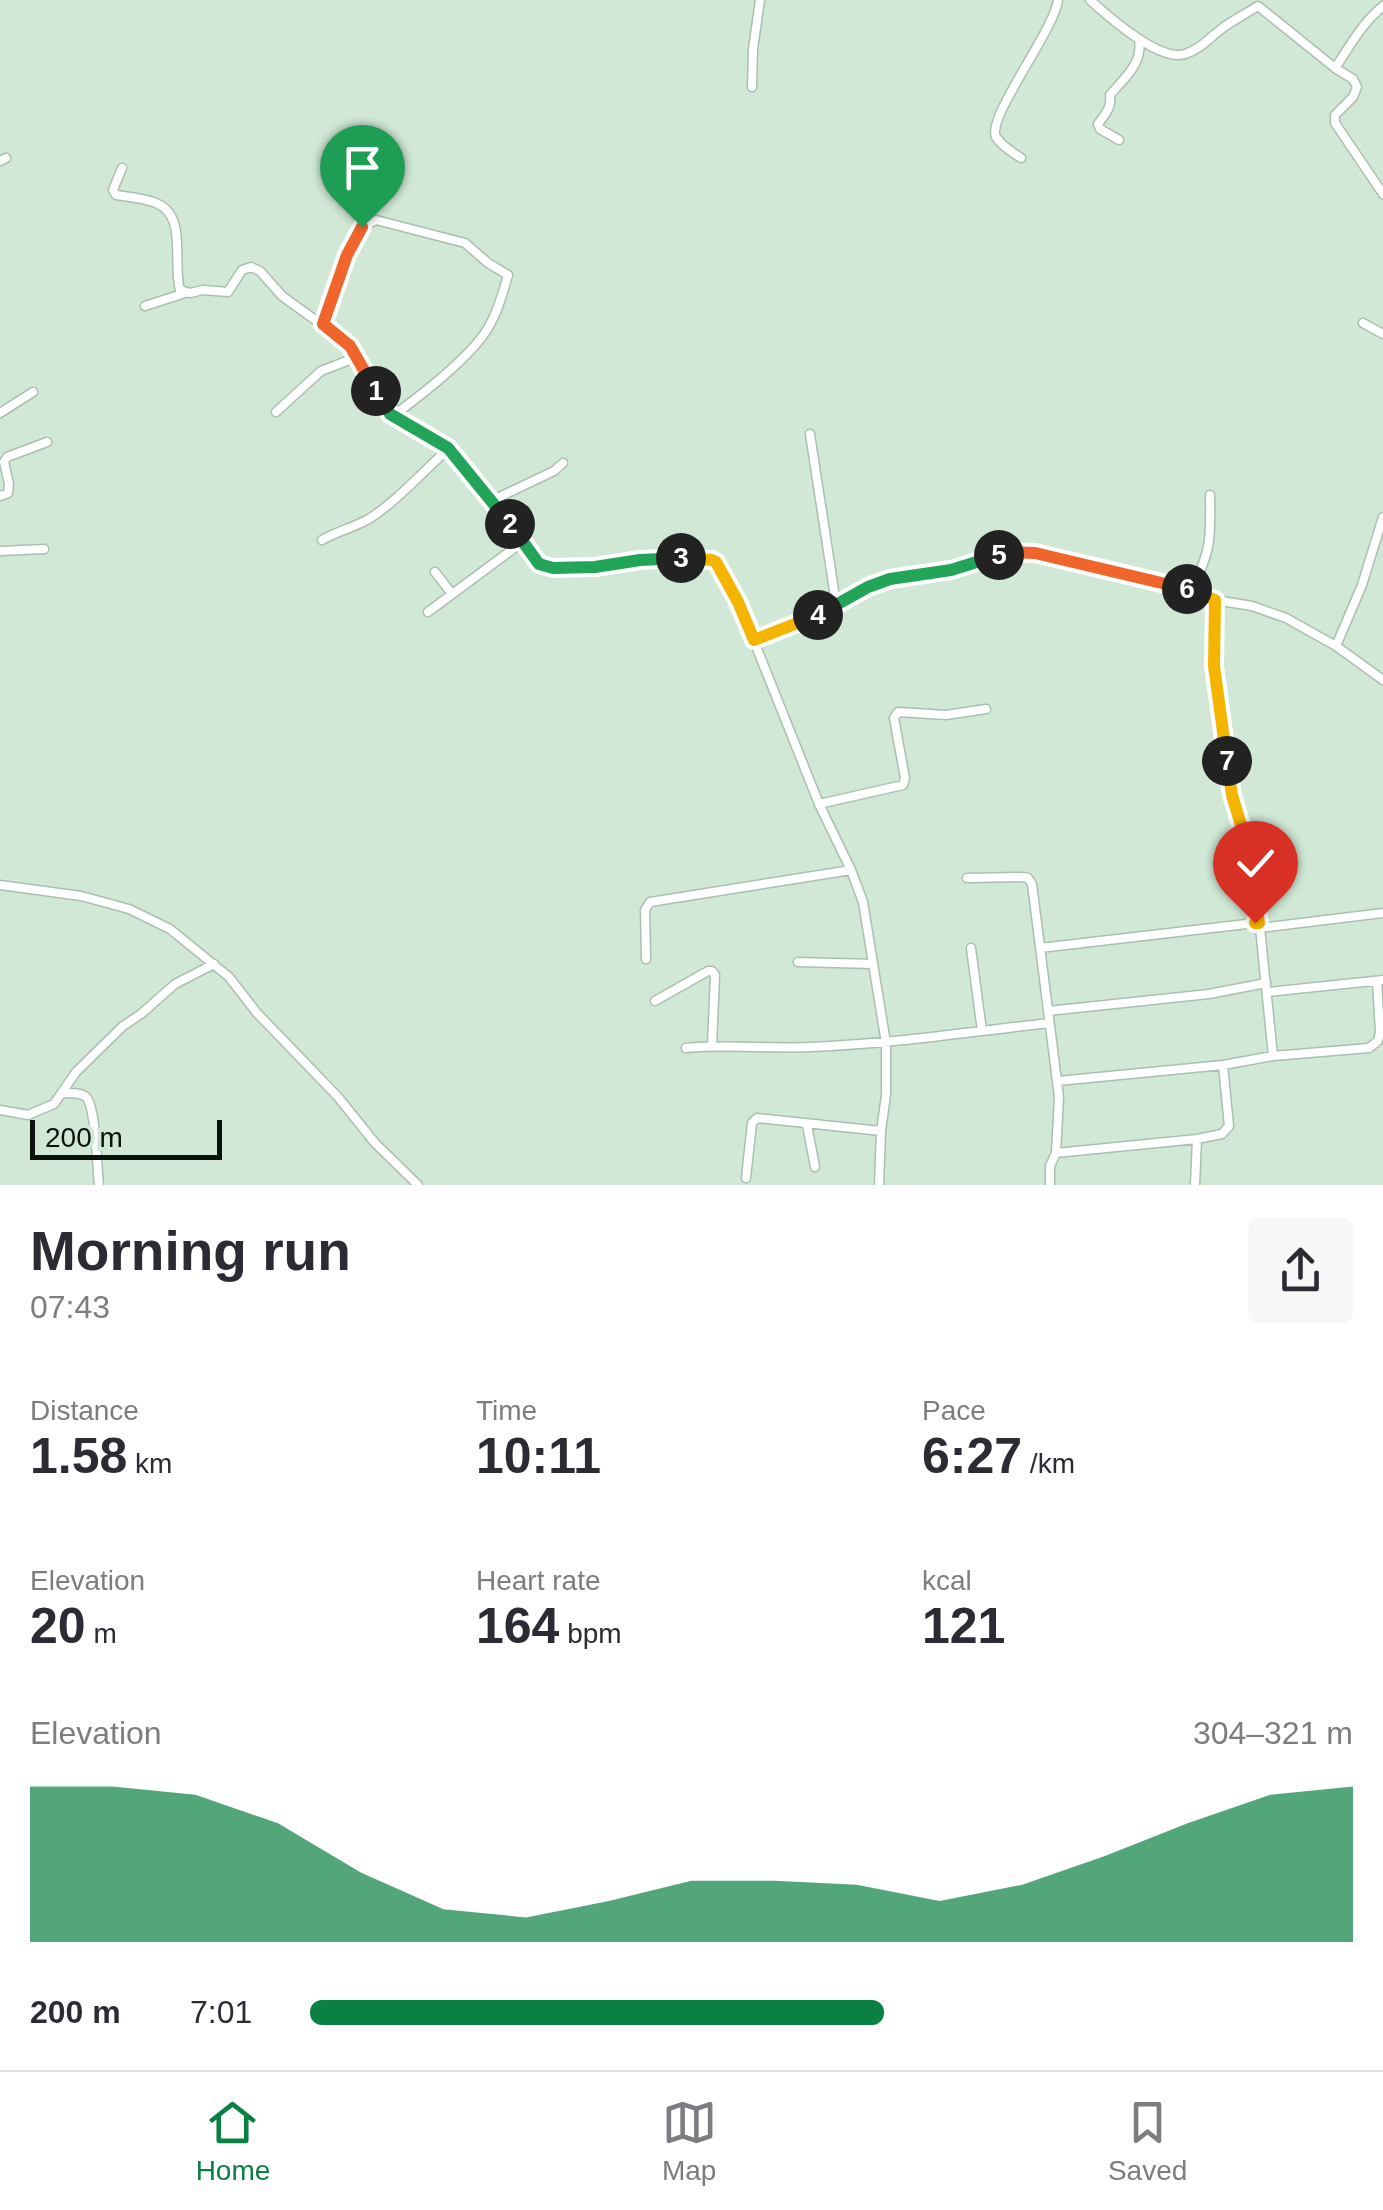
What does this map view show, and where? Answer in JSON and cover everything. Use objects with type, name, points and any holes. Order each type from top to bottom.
[{"type":"street","points":[[752,87],[760,0]]},
{"type":"street","points":[[1021,158],[994,132],[1022,72],[1051,25],[1058,0]]},
{"type":"street","points":[[1090,0],[1139,40],[1180,56],[1206,44],[1222,28],[1258,6],[1358,87],[1335,115],[1335,123],[1383,194]]},
{"type":"street","points":[[1335,68],[1355,34],[1383,6]]},
{"type":"street","points":[[1119,140],[1098,124],[1109,110],[1110,95],[1134,69],[1140,52],[1139,40]]},
{"type":"street","points":[[122,168],[113,190],[116,195],[151,201],[171,214],[176,224],[178,286],[185,293]]},
{"type":"street","points":[[323,324],[347,255],[362,227],[376,220],[465,243],[508,274],[484,334],[393,416]]},
{"type":"street","points":[[145,306],[185,293],[228,292],[242,270],[254,268],[282,296],[350,346],[390,414],[448,448],[539,564],[553,568],[655,559],[712,560],[722,569],[819,804],[851,870],[866,917],[886,1042],[879,1185]]},
{"type":"street","points":[[1363,322],[1383,334]]},
{"type":"street","points":[[276,412],[321,371],[358,357]]},
{"type":"street","points":[[0,413],[33,392]]},
{"type":"street","points":[[810,434],[836,603]]},
{"type":"street","points":[[0,496],[8,493],[4,462],[7,458],[47,442]]},
{"type":"street","points":[[322,540],[380,511],[448,448]]},
{"type":"street","points":[[491,501],[563,463]]},
{"type":"street","points":[[1192,590],[1207,559],[1211,538],[1210,495]]},
{"type":"street","points":[[1336,646],[1362,585],[1383,517]]},
{"type":"street","points":[[428,612],[521,542]]},
{"type":"street","points":[[0,551],[44,548]]},
{"type":"street","points":[[754,640],[825,612],[836,603],[890,579],[951,570],[1022,552],[1268,610],[1336,646],[1383,680]]},
{"type":"street","points":[[435,572],[452,594]]},
{"type":"street","points":[[1215,600],[1214,666],[1219,711],[1232,795],[1246,842],[1260,925],[1273,1056]]},
{"type":"street","points":[[819,804],[903,785],[894,716],[898,712],[946,714],[986,709]]},
{"type":"street","points":[[646,958],[645,910],[650,902],[851,870]]},
{"type":"street","points":[[968,878],[1028,878],[1032,884],[1058,1082],[1056,1153],[1050,1166],[1050,1185]]},
{"type":"street","points":[[0,885],[81,896],[130,909],[170,929],[229,977],[375,1143],[418,1185]]},
{"type":"street","points":[[1040,948],[1383,913]]},
{"type":"street","points":[[971,948],[982,1030]]},
{"type":"street","points":[[798,962],[874,964]]},
{"type":"street","points":[[0,1110],[34,1114],[54,1104],[76,1072],[116,1032],[183,978],[214,964]]},
{"type":"street","points":[[655,1001],[712,972],[712,1046]]},
{"type":"street","points":[[1048,1011],[1266,987],[1380,980],[1378,1041],[1364,1049],[1058,1082]]},
{"type":"street","points":[[686,1048],[886,1042],[1049,1023]]},
{"type":"street","points":[[1056,1153],[1222,1134],[1228,1130],[1223,1065]]},
{"type":"street","points":[[62,1093],[81,1095],[88,1101],[100,1185]]},
{"type":"street","points":[[746,1178],[753,1120],[757,1118],[881,1131]]},
{"type":"street","points":[[807,1125],[814,1168]]},
{"type":"street","points":[[1195,1185],[1197,1139]]},
{"type":"route","points":[[362,227],[347,255],[323,324],[350,346],[390,414],[448,448],[543,566],[569,569],[640,560],[712,560],[722,569],[754,640],[825,612],[836,603],[890,579],[951,570],[1010,552],[1035,553],[1192,590],[1215,600],[1214,666],[1219,711],[1232,795],[1246,842],[1259,923],[1255,923]]}]
